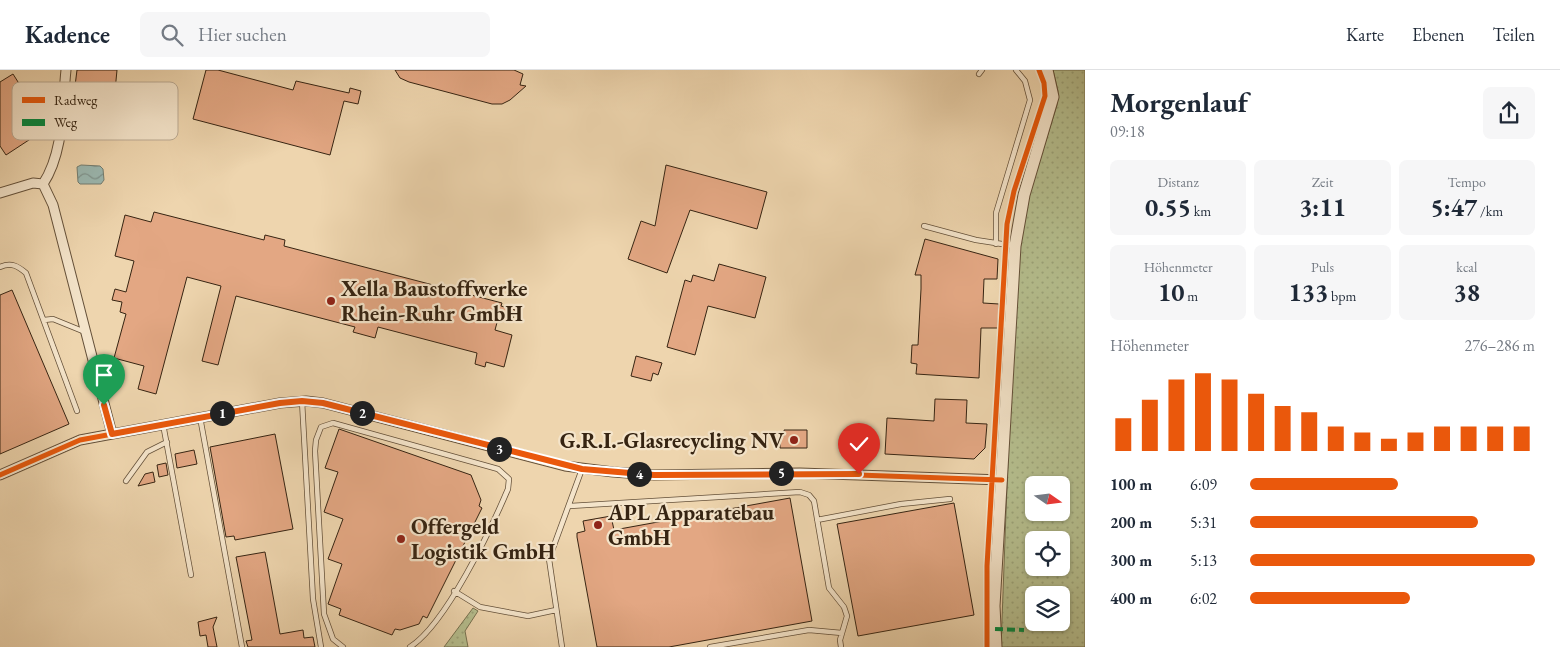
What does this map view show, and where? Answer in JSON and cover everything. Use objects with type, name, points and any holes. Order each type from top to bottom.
[{"type":"street","points":[[996,647],[994,606],[1015,246],[1024,195],[1053,97],[1047,70]]},
{"type":"street","points":[[43,184],[51,172],[56,156],[58,140]]},
{"type":"street","points":[[0,193],[33,183],[43,184]]},
{"type":"street","points":[[43,184],[53,205],[112,434]]},
{"type":"street","points":[[0,475],[80,440],[200,417],[302,401],[323,403],[582,469],[654,475],[800,473],[1002,480]]},
{"type":"lane","points":[[996,244],[996,213],[1030,100],[1025,81],[1016,70]]},
{"type":"lane","points":[[924,226],[976,240],[1015,246]]},
{"type":"lane","points":[[0,267],[6,264],[17,266],[26,273],[77,411]]},
{"type":"lane","points":[[44,320],[52,319],[86,333]]},
{"type":"lane","points":[[302,401],[313,599],[320,647]]},
{"type":"lane","points":[[200,417],[242,647]]},
{"type":"lane","points":[[343,647],[333,639],[324,614],[315,451],[318,432],[324,425],[332,423],[498,469],[505,473],[509,479],[508,489],[474,560],[428,630],[410,647]]},
{"type":"lane","points":[[163,424],[191,575]]},
{"type":"lane","points":[[126,481],[147,452],[167,442]]},
{"type":"lane","points":[[562,647],[549,559],[582,469]]},
{"type":"lane","points":[[570,506],[800,492],[809,495],[814,501],[829,588],[844,607],[847,616],[842,633],[842,647]]},
{"type":"lane","points":[[817,520],[901,504],[950,499]]},
{"type":"lane","points":[[454,592],[480,607],[528,616],[556,610]]},
{"type":"lane","points":[[710,647],[809,630],[842,633]]},
{"type":"green space","points":[[1053,70],[1085,70],[1085,647],[1001,647],[1009,432],[1021,230],[1030,192],[1057,105],[1058,91]]},
{"type":"green space","points":[[1006,260],[1009,266],[996,441]]},
{"type":"green space","points":[[473,608],[478,611],[465,631],[468,647],[444,647]]},
{"type":"water","points":[[81,165],[100,166],[103,169],[104,180],[101,184],[80,184],[78,182],[77,167]]},
{"type":"building","points":[[77,70],[117,70],[116,82],[76,82]]},
{"type":"building","points":[[206,70],[218,70],[293,90],[296,81],[349,93],[350,88],[361,91],[358,104],[344,101],[330,155],[193,119]]},
{"type":"building","points":[[395,70],[514,70],[523,74],[520,85],[526,86],[510,100],[502,104],[492,104],[409,82],[400,78]]},
{"type":"building","points":[[13,74],[18,82],[12,82],[12,140],[29,140],[6,155],[0,146],[0,82]]},
{"type":"building","points":[[666,165],[767,192],[757,229],[690,210],[667,273],[628,259],[641,221],[655,226]]},
{"type":"building","name":"Xella Baustoffwerke Rhein-Ruhr GmbH","points":[[154,212],[264,240],[265,235],[285,240],[284,246],[502,303],[501,306],[515,310],[513,318],[499,315],[495,330],[512,335],[504,367],[486,362],[485,367],[475,364],[477,353],[378,327],[375,338],[353,332],[355,327],[236,296],[218,365],[202,361],[221,286],[187,277],[156,394],[138,389],[144,366],[114,358],[126,314],[120,312],[122,302],[112,300],[115,289],[126,292],[134,261],[115,256],[125,215],[151,222]]},
{"type":"building","points":[[925,239],[998,259],[997,279],[984,279],[983,303],[999,304],[998,328],[981,328],[979,378],[916,374],[917,364],[911,363],[912,345],[918,345],[921,289],[921,275],[915,275]]},
{"type":"building","points":[[719,264],[766,277],[755,318],[708,306],[695,355],[667,347],[685,280],[691,282],[693,275],[714,281]]},
{"type":"building","points":[[12,290],[69,424],[0,454],[0,295]]},
{"type":"building","points":[[636,356],[662,363],[658,375],[653,373],[651,381],[631,376]]},
{"type":"building","points":[[935,399],[967,400],[966,423],[987,424],[985,448],[974,459],[885,454],[887,418],[934,421]]},
{"type":"building","name":"Offergeld Logistik GmbH","points":[[339,429],[471,475],[481,500],[479,506],[482,508],[427,618],[423,616],[419,624],[400,630],[395,629],[392,635],[339,615],[341,609],[328,604],[342,564],[328,559],[343,519],[324,512],[338,472],[325,468]]},
{"type":"building","name":"G.R.I.-Glasrecycling NV","points":[[784,430],[807,430],[807,448],[780,448],[780,436],[784,436]]},
{"type":"building","points":[[275,434],[293,529],[235,540],[234,536],[226,537],[210,447]]},
{"type":"building","points":[[194,450],[197,464],[177,468],[175,454]]},
{"type":"building","points":[[166,463],[168,475],[159,477],[157,465]]},
{"type":"building","points":[[153,472],[155,482],[138,486],[145,474]]},
{"type":"building","points":[[790,498],[812,621],[669,647],[597,647],[577,537],[577,533],[585,531],[583,521],[611,516],[614,530]]},
{"type":"building","points":[[954,503],[974,615],[858,636],[837,524]]},
{"type":"building","points":[[265,552],[280,634],[303,630],[304,638],[313,637],[315,647],[248,647],[246,641],[252,640],[236,557]]},
{"type":"building","points":[[217,617],[213,627],[217,647],[208,647],[206,635],[200,636],[198,622]]},
{"type":"marked path","points":[[995,629],[1024,630]]},
{"type":"cycle path","points":[[987,647],[987,566],[1007,224],[1014,191],[1045,96],[1044,83],[1039,70]]},
{"type":"cycle path","points":[[0,475],[80,440],[280,403],[306,401],[323,403],[565,466],[613,472],[654,475],[800,473],[1002,480]]},
{"type":"place","name":"Xella Baustoffwerke Rhein-Ruhr GmbH","points":[[331,301]]},
{"type":"place","name":"G.R.I.-Glasrecycling NV","points":[[794,440]]},
{"type":"place","name":"APL Apparatebau GmbH","points":[[598,525]]},
{"type":"place","name":"Offergeld Logistik GmbH","points":[[401,539]]},
{"type":"route","points":[[104,405],[112,434],[280,403],[306,401],[323,403],[582,469],[654,475],[859,474]]}]
